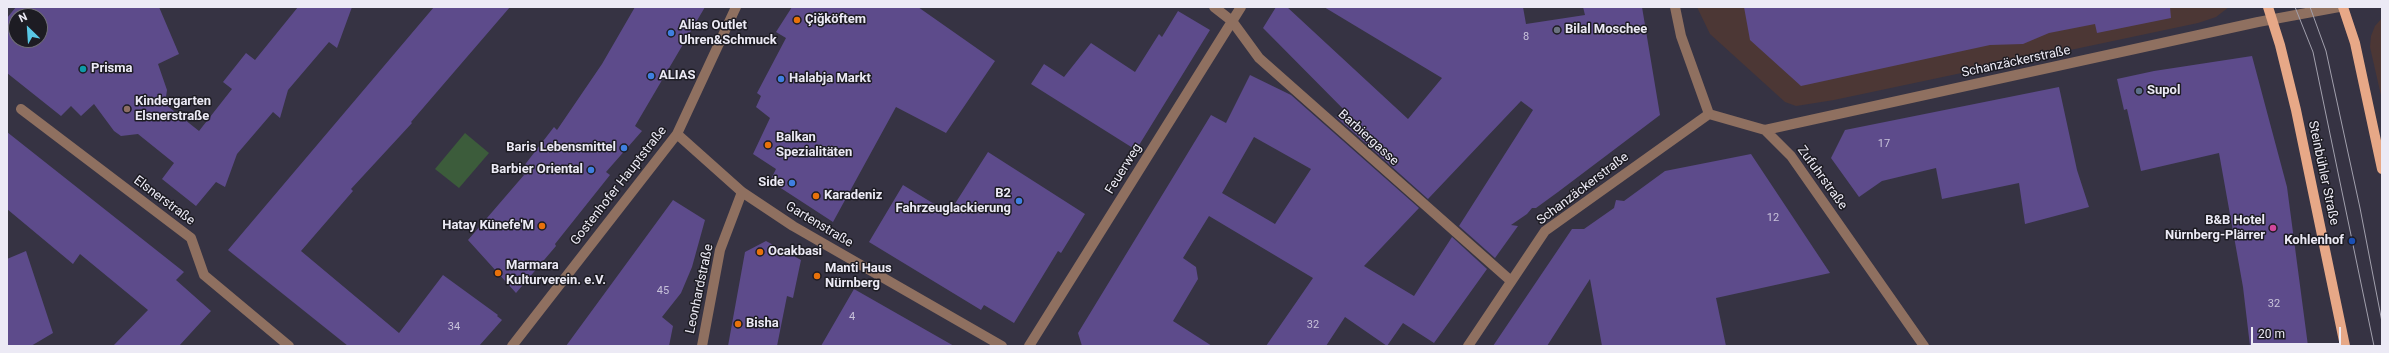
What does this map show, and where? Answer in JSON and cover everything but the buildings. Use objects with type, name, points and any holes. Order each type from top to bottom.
[{"type":"main road","name":"Steinbühler Straße","points":[[2268,7],[2273,19],[2296,110],[2345,346]]},
{"type":"main road","points":[[2343,7],[2355,43],[2382,169]]},
{"type":"street","name":"Gostenhofer Hauptstraße","points":[[512,346],[677,134],[736,7]]},
{"type":"street","name":"Barbiergasse","points":[[1214,7],[1232,21],[1259,58],[1511,281]]},
{"type":"street","name":"Feuerweg","points":[[1029,346],[1241,7]]},
{"type":"street","points":[[1675,7],[1681,36],[1709,114]]},
{"type":"street","name":"Schanzäckerstraße","points":[[1765,130],[2273,19],[2339,7]]},
{"type":"street","name":"Elsnerstraße","points":[[21,109],[191,238],[204,275],[289,346]]},
{"type":"street","name":"Zufuhrstraße","points":[[1709,114],[1765,130],[1792,156],[1924,346]]},
{"type":"street","name":"Schanzäckerstraße","points":[[1468,346],[1545,231],[1709,114]]},
{"type":"street","name":"Gartenstraße","points":[[677,134],[742,192],[793,226],[1002,346]]},
{"type":"street","name":"Leonhardstraße","points":[[702,346],[720,250],[742,192]]},
{"type":"shaded area","points":[[1697,7],[2229,7],[2216,17],[2198,23],[1834,100],[1796,106],[1785,102],[1710,34]]},
{"type":"shaded area","points":[[2382,18],[2382,100],[2370,47],[2371,36],[2375,26]]},
{"type":"green space","points":[[465,133],[489,153],[459,188],[435,169]]},
{"type":"tram line","points":[[2295,7],[2313,52],[2374,346]]},
{"type":"tram line","points":[[2310,7],[2326,51],[2360,208],[2382,322]]},
{"type":"place","name":"Çiğköftem","points":[[797,20]]},
{"type":"place","name":"Bilal Moschee","points":[[1557,30]]},
{"type":"place","name":"Alias Outlet Uhren&Schmuck","points":[[671,33]]},
{"type":"place","name":"Prisma","points":[[83,69]]},
{"type":"place","name":"ALIAS","points":[[651,76]]},
{"type":"place","name":"Halabja Markt","points":[[781,79]]},
{"type":"place","name":"Supol","points":[[2139,91]]},
{"type":"place","name":"Kindergarten Elsnerstraße","points":[[127,109]]},
{"type":"place","name":"Balkan Spezialitäten","points":[[768,145]]},
{"type":"place","name":"Baris Lebensmittel","points":[[624,148]]},
{"type":"place","name":"Barbier Oriental","points":[[591,170]]},
{"type":"place","name":"Side","points":[[792,183]]},
{"type":"place","name":"Karadeniz","points":[[816,196]]},
{"type":"place","name":"B2 Fahrzeuglackierung","points":[[1019,201]]},
{"type":"place","name":"Hatay Künefe'M","points":[[542,226]]},
{"type":"place","name":"B&B Hotel Nürnberg-Plärrer","points":[[2273,228]]},
{"type":"place","name":"Kohlenhof","points":[[2352,241]]},
{"type":"place","name":"Ocakbasi","points":[[760,252]]},
{"type":"place","name":"Marmara Kulturverein. e.V.","points":[[498,273]]},
{"type":"place","name":"Manti Haus Nürnberg","points":[[817,276]]},
{"type":"place","name":"Bisha","points":[[738,324]]}]
